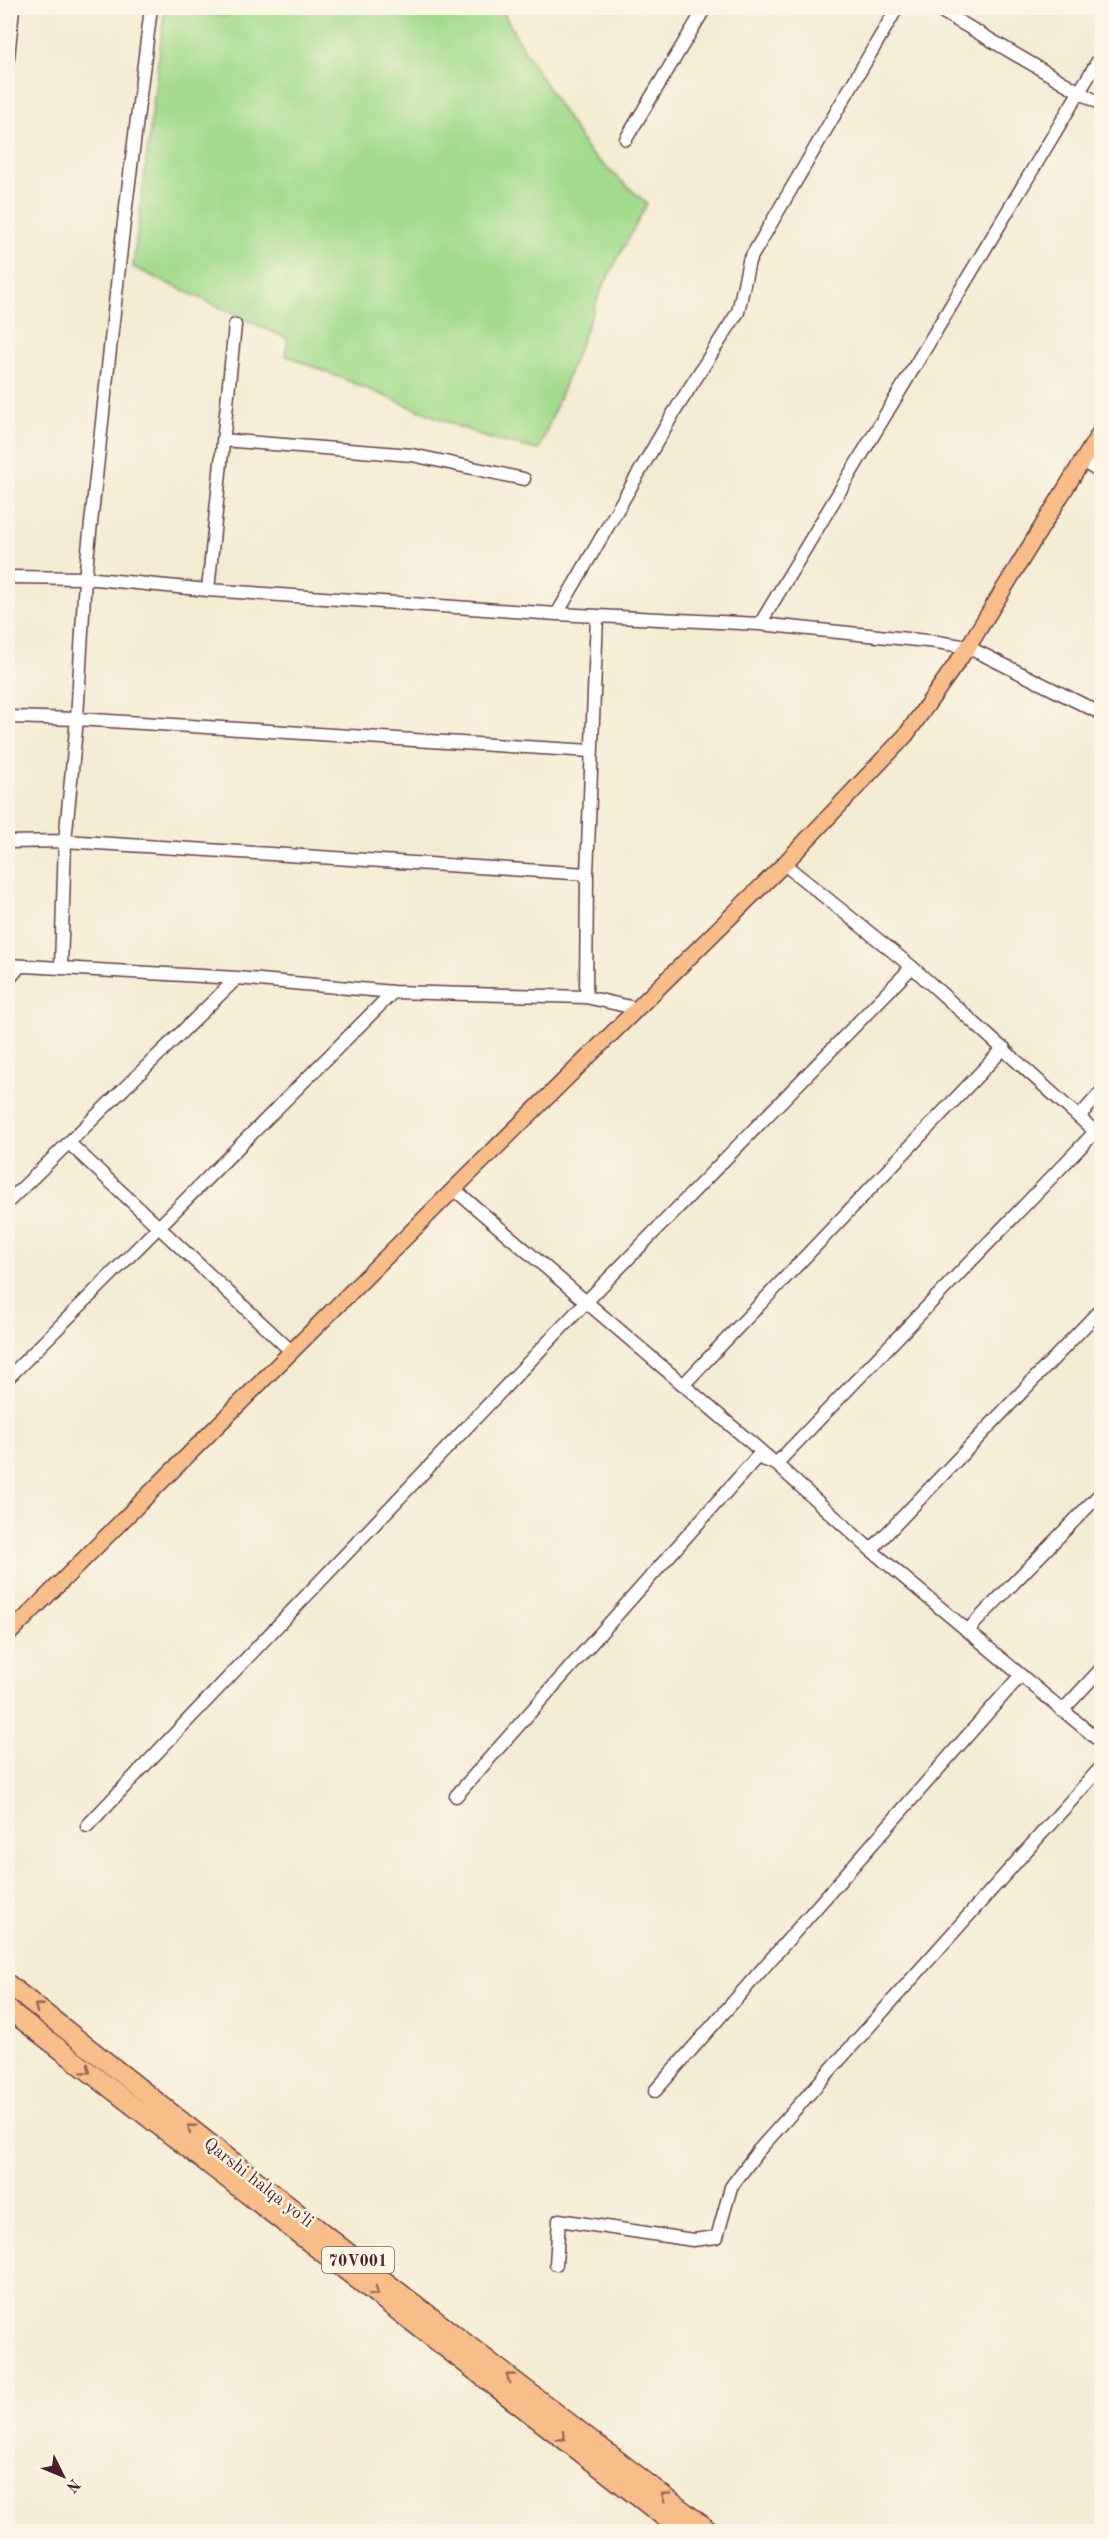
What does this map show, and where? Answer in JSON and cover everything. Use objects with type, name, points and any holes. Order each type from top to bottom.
[{"type":"highway","name":"Qarshi halqa yoʻli","points":[[8,1983],[683,2532]]},
{"type":"highway","name":"Qarshi halqa yoʻli","points":[[8,2009],[443,2335],[711,2532]]},
{"type":"main road","points":[[8,1635],[635,1008],[784,864],[906,735],[968,647],[1101,429]]},
{"type":"street","points":[[8,58],[13,8]]},
{"type":"street","points":[[61,967],[65,841],[78,719],[85,578],[123,230],[151,8]]},
{"type":"street","points":[[626,139],[705,8]]},
{"type":"street","points":[[557,614],[673,414],[738,312],[749,261],[897,8]]},
{"type":"street","points":[[936,8],[1101,105]]},
{"type":"street","points":[[760,624],[1101,54]]},
{"type":"street","points":[[208,590],[235,325]]},
{"type":"street","points":[[223,440],[412,455],[524,478]]},
{"type":"street","points":[[1082,461],[1101,474]]},
{"type":"street","points":[[8,577],[85,578],[208,590],[557,614],[760,624],[968,647],[1101,714]]},
{"type":"street","points":[[586,997],[587,874],[597,616]]},
{"type":"street","points":[[8,717],[78,719],[591,751]]},
{"type":"street","points":[[8,842],[65,841],[587,874]]},
{"type":"street","points":[[776,1464],[1098,1135],[912,967],[784,864]]},
{"type":"street","points":[[8,980],[14,965],[61,967],[237,978],[393,992],[586,997],[635,1008]]},
{"type":"street","points":[[87,1826],[586,1302],[912,967]]},
{"type":"street","points":[[8,1203],[237,978]]},
{"type":"street","points":[[8,1378],[393,992]]},
{"type":"street","points":[[684,1384],[1004,1048]]},
{"type":"street","points":[[1078,1117],[1101,1091]]},
{"type":"street","points":[[69,1143],[291,1351]]},
{"type":"street","points":[[454,1189],[684,1384],[872,1550],[1101,1743]]},
{"type":"street","points":[[872,1550],[1101,1308]]},
{"type":"street","points":[[456,1796],[757,1457],[776,1464]]},
{"type":"street","points":[[967,1631],[1101,1492]]},
{"type":"street","points":[[1062,1711],[1101,1668]]},
{"type":"street","points":[[656,2091],[1020,1676]]},
{"type":"street","points":[[556,2264],[559,2220],[693,2240],[717,2237],[731,2187],[758,2151],[1101,1766]]},
{"type":"green space","points":[[165,8],[227,16],[228,8],[501,8],[523,49],[588,151],[647,204],[602,288],[539,450],[487,438],[285,355],[288,339],[133,267]]}]
